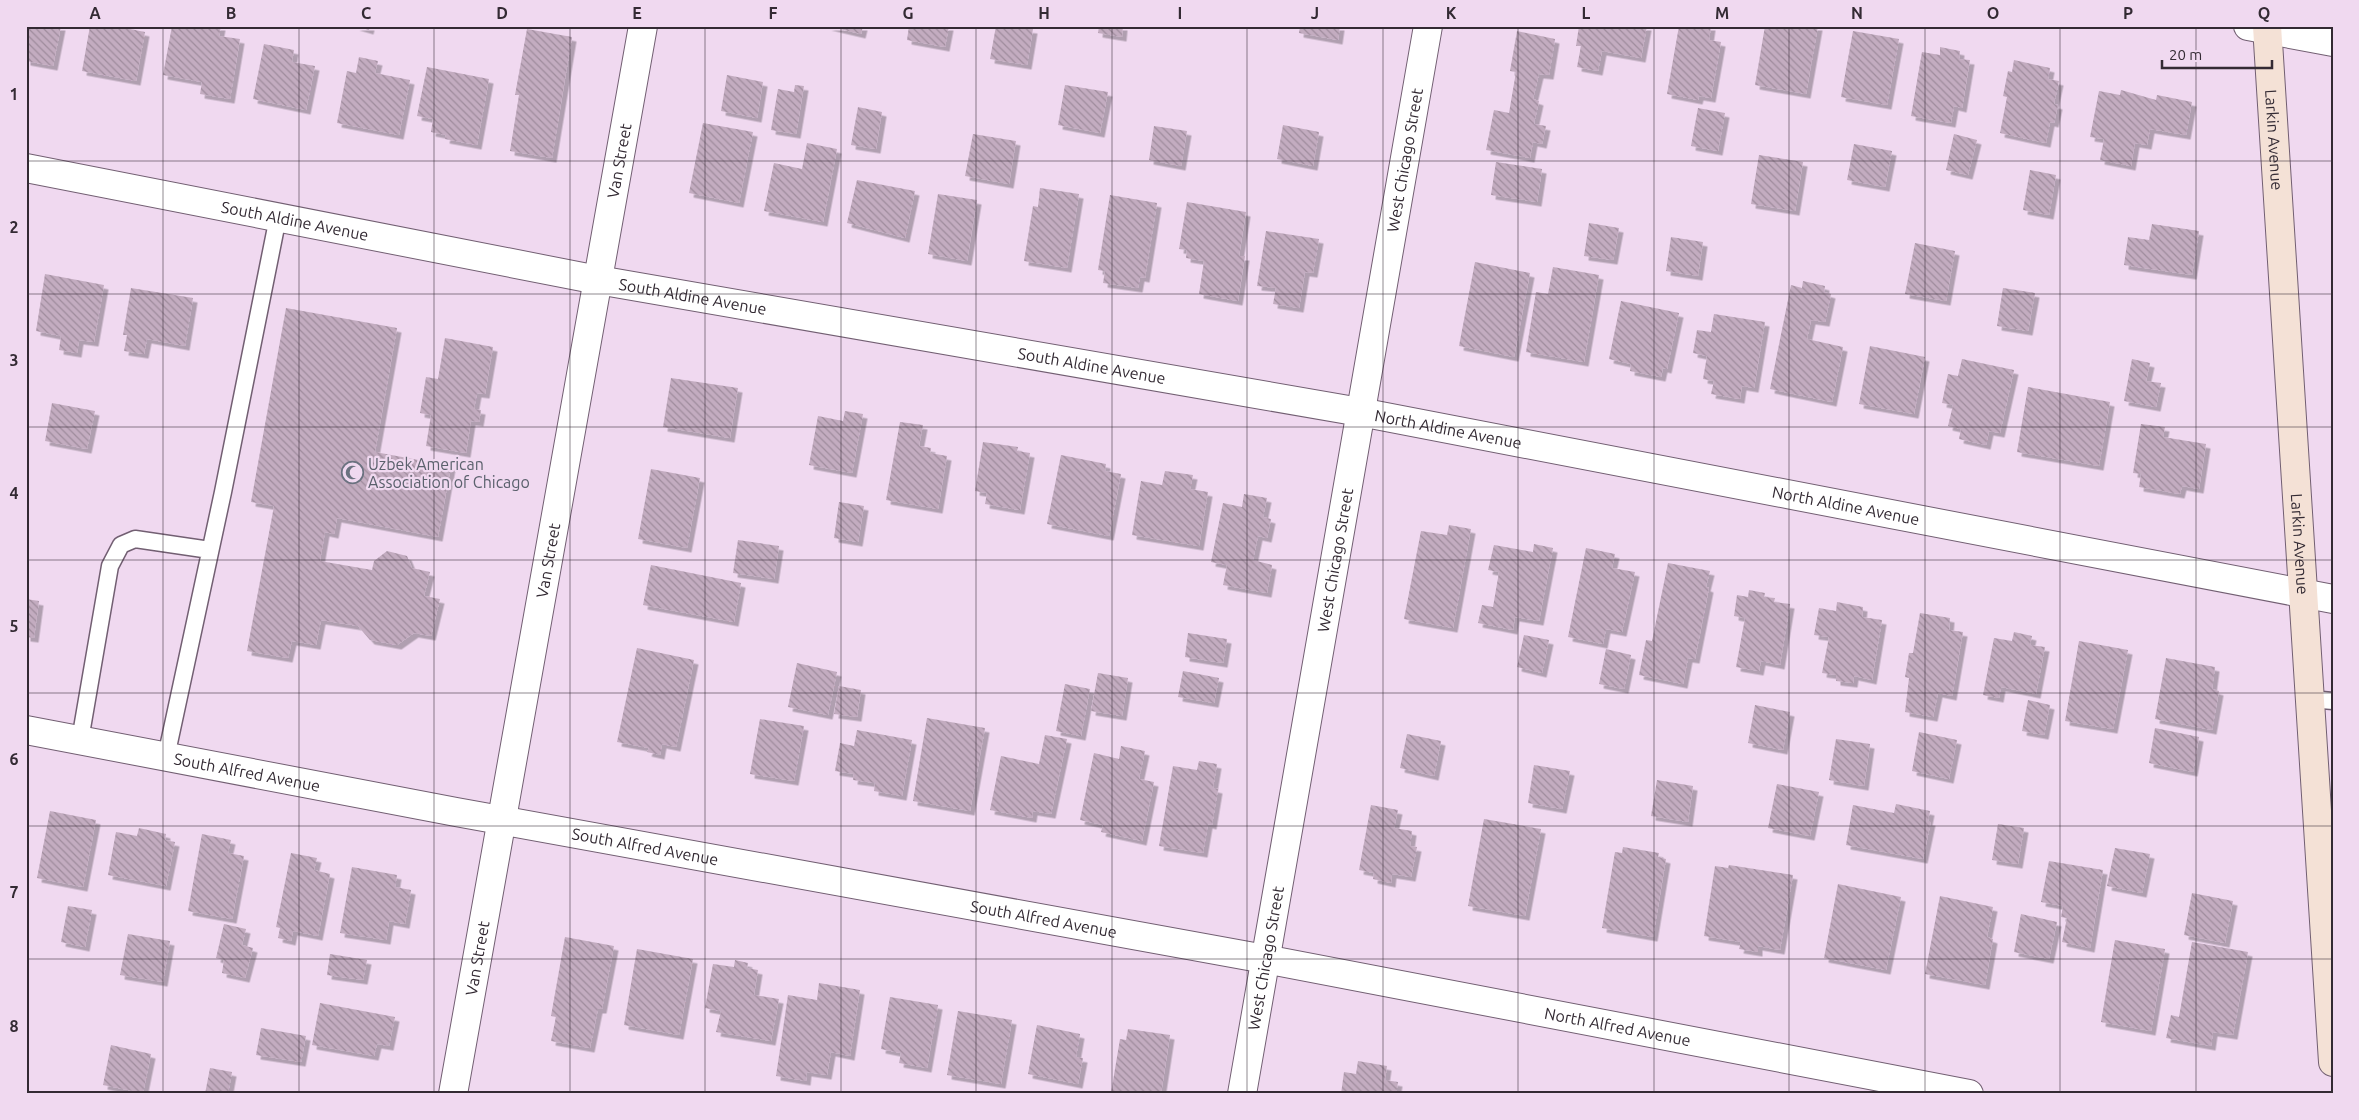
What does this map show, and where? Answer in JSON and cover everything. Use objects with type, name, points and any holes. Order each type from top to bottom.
[{"type":"main road","name":"Larkin Avenue","points":[[2261,28],[2304,594],[2321,700],[2333,1062]]},
{"type":"street","name":"Van Street","points":[[454,1094],[643,26]]},
{"type":"street","name":"West Chicago Street","points":[[1242,1094],[1428,26]]},
{"type":"street","points":[[2261,28],[2333,42]]},
{"type":"street","name":"South Aldine Avenue","points":[[26,168],[598,280],[1360,412]]},
{"type":"street","name":"North Aldine Avenue","points":[[1360,412],[2333,599]]},
{"type":"street","name":"South Alfred Avenue","points":[[26,730],[502,821],[1266,959]]},
{"type":"street","name":"North Alfred Avenue","points":[[1266,959],[1969,1094]]},
{"type":"lane","points":[[166,757],[225,483],[278,217]]},
{"type":"lane","points":[[80,740],[110,566],[121,545],[135,539],[210,550]]},
{"type":"building","points":[[26,26],[61,26],[53,66],[26,61]]},
{"type":"building","points":[[90,26],[125,26],[125,28],[145,32],[136,81],[82,71]]},
{"type":"building","points":[[172,26],[221,26],[219,36],[240,39],[230,99],[200,94],[202,82],[163,75]]},
{"type":"building","points":[[355,26],[370,26],[369,30]]},
{"type":"building","points":[[827,26],[863,26],[861,34]]},
{"type":"building","points":[[909,26],[949,26],[945,47],[907,40]]},
{"type":"building","points":[[996,26],[1033,29],[1027,65],[990,59]]},
{"type":"building","points":[[1099,26],[1123,26],[1122,37],[1098,33]]},
{"type":"building","points":[[1300,26],[1340,26],[1338,40],[1299,33]]},
{"type":"building","points":[[1579,26],[1647,26],[1641,58],[1602,51],[1598,71],[1577,67],[1581,46],[1576,46]]},
{"type":"building","points":[[1679,26],[1711,26],[1709,40],[1721,42],[1711,98],[1699,96],[1698,100],[1667,94]]},
{"type":"building","points":[[1765,26],[1818,26],[1806,94],[1755,85]]},
{"type":"building","points":[[527,29],[572,37],[552,158],[510,151],[519,95],[515,95]]},
{"type":"building","points":[[1517,31],[1555,39],[1549,75],[1539,74],[1533,99],[1539,101],[1534,124],[1546,126],[1542,144],[1533,142],[1530,158],[1486,150],[1494,110],[1509,113],[1516,72],[1510,71]]},
{"type":"building","points":[[1853,31],[1899,39],[1887,105],[1841,97]]},
{"type":"building","points":[[264,44],[294,50],[292,62],[315,66],[306,110],[253,99]]},
{"type":"building","points":[[1940,47],[1960,51],[1959,59],[1970,60],[1962,108],[1954,106],[1951,123],[1911,116],[1922,52],[1940,55]]},
{"type":"building","points":[[359,57],[378,61],[375,73],[410,80],[399,135],[337,123],[347,71],[356,73]]},
{"type":"building","points":[[2014,60],[2050,68],[2048,79],[2059,81],[2054,104],[2058,105],[2054,123],[2050,122],[2046,143],[2000,133],[2007,97],[2003,96],[2008,71],[2012,72]]},
{"type":"building","points":[[427,67],[489,79],[477,145],[445,139],[446,135],[431,132],[433,119],[417,116]]},
{"type":"building","points":[[727,75],[763,82],[757,118],[721,111]]},
{"type":"building","points":[[795,85],[804,86],[796,134],[771,130],[778,89],[794,92]]},
{"type":"building","points":[[1065,85],[1108,92],[1100,133],[1058,125]]},
{"type":"building","points":[[2121,90],[2156,100],[2157,95],[2192,102],[2186,135],[2150,129],[2147,145],[2135,143],[2131,166],[2100,160],[2104,139],[2090,137],[2099,91],[2120,95]]},
{"type":"building","points":[[858,107],[882,112],[876,149],[851,145]]},
{"type":"building","points":[[1698,108],[1725,113],[1718,151],[1691,146]]},
{"type":"building","points":[[703,123],[753,132],[739,203],[689,193]]},
{"type":"building","points":[[1283,125],[1319,132],[1313,166],[1277,159]]},
{"type":"building","points":[[1154,126],[1187,131],[1181,166],[1149,160]]},
{"type":"building","points":[[973,134],[1016,141],[1009,184],[965,176]]},
{"type":"building","points":[[1954,134],[1977,140],[1968,175],[1946,170]]},
{"type":"building","points":[[807,143],[837,149],[823,222],[764,211],[774,163],[802,169]]},
{"type":"building","points":[[1854,144],[1892,151],[1885,187],[1847,180]]},
{"type":"building","points":[[1759,155],[1803,162],[1795,211],[1751,204]]},
{"type":"building","points":[[1496,162],[1542,169],[1537,202],[1491,195]]},
{"type":"building","points":[[2030,170],[2056,175],[2049,215],[2023,210]]},
{"type":"building","points":[[857,180],[915,191],[905,238],[847,223]]},
{"type":"building","points":[[1040,188],[1079,194],[1067,268],[1024,261],[1033,206],[1038,207]]},
{"type":"building","points":[[938,194],[977,200],[967,261],[928,254]]},
{"type":"building","points":[[1110,195],[1157,203],[1145,278],[1140,277],[1138,288],[1103,283],[1105,271],[1098,270]]},
{"type":"building","points":[[1187,202],[1246,212],[1239,256],[1245,256],[1238,301],[1199,294],[1204,261],[1186,258],[1187,250],[1179,249]]},
{"type":"building","points":[[1589,223],[1619,228],[1613,260],[1584,256]]},
{"type":"building","points":[[2152,224],[2199,231],[2192,275],[2124,265],[2128,237],[2149,240]]},
{"type":"building","points":[[1266,231],[1319,239],[1313,273],[1305,272],[1299,308],[1273,304],[1276,288],[1257,286]]},
{"type":"building","points":[[1671,237],[1703,242],[1698,276],[1666,271]]},
{"type":"building","points":[[1915,243],[1955,251],[1946,301],[1905,294]]},
{"type":"building","points":[[1475,262],[1530,273],[1514,357],[1459,346]]},
{"type":"building","points":[[1553,267],[1599,275],[1584,362],[1526,352],[1536,292],[1548,294]]},
{"type":"building","points":[[45,274],[104,285],[94,342],[79,340],[77,353],[59,350],[61,336],[36,331]]},
{"type":"building","points":[[1803,281],[1825,286],[1824,292],[1831,294],[1825,322],[1811,320],[1807,339],[1843,347],[1832,402],[1770,389],[1791,285],[1802,288]]},
{"type":"building","points":[[131,288],[193,298],[185,346],[147,339],[144,354],[124,351],[127,335],[123,335]]},
{"type":"building","points":[[2003,288],[2035,293],[2028,331],[1997,326]]},
{"type":"building","points":[[1621,301],[1679,313],[1667,369],[1663,368],[1661,377],[1630,371],[1631,364],[1609,359]]},
{"type":"building","points":[[286,308],[397,328],[375,452],[451,466],[438,537],[337,518],[334,534],[325,532],[320,561],[372,570],[374,561],[387,551],[407,556],[412,568],[430,572],[424,596],[440,599],[431,636],[414,633],[397,645],[370,640],[358,626],[321,620],[316,645],[292,641],[288,658],[247,651],[274,506],[251,502]]},
{"type":"building","points":[[1714,314],[1765,322],[1754,388],[1742,386],[1740,399],[1711,394],[1714,381],[1703,379],[1707,356],[1693,353],[1697,330],[1711,332]]},
{"type":"building","points":[[445,338],[493,347],[485,394],[477,393],[474,409],[481,410],[479,422],[471,421],[466,453],[426,446],[431,415],[420,413],[426,377],[438,379]]},
{"type":"building","points":[[1870,346],[1925,357],[1914,414],[1859,404]]},
{"type":"building","points":[[1962,359],[2014,370],[2000,433],[1989,431],[1986,445],[1959,439],[1961,429],[1948,426],[1953,405],[1942,403],[1948,374],[1958,376]]},
{"type":"building","points":[[2132,359],[2150,363],[2146,381],[2161,383],[2156,407],[2124,401]]},
{"type":"building","points":[[671,378],[738,388],[730,438],[663,427]]},
{"type":"building","points":[[2028,387],[2110,402],[2099,466],[2017,452]]},
{"type":"building","points":[[52,403],[95,411],[87,449],[45,441]]},
{"type":"building","points":[[845,411],[863,414],[852,473],[809,465],[818,416],[843,421]]},
{"type":"building","points":[[900,422],[923,425],[919,446],[931,448],[930,453],[947,456],[938,509],[886,500]]},
{"type":"building","points":[[2141,424],[2165,427],[2163,437],[2206,444],[2199,489],[2182,486],[2180,494],[2139,487],[2141,474],[2133,473]]},
{"type":"building","points":[[983,442],[1018,447],[1017,451],[1030,453],[1020,510],[985,504],[987,493],[975,491]]},
{"type":"building","points":[[1061,455],[1106,464],[1105,471],[1121,474],[1109,536],[1047,524]]},
{"type":"building","points":[[651,469],[700,478],[687,548],[638,539]]},
{"type":"building","points":[[1165,471],[1193,475],[1190,489],[1208,492],[1199,546],[1132,535],[1141,481],[1162,485]]},
{"type":"building","points":[[1244,494],[1267,498],[1263,517],[1271,519],[1267,538],[1258,536],[1253,560],[1272,565],[1267,593],[1223,585],[1227,565],[1211,562],[1223,503],[1242,507]]},
{"type":"building","points":[[839,502],[864,506],[858,542],[834,538]]},
{"type":"building","points":[[1449,525],[1471,529],[1453,628],[1404,619],[1421,531],[1447,535]]},
{"type":"building","points":[[738,540],[779,546],[774,579],[733,573]]},
{"type":"building","points":[[1534,544],[1553,548],[1539,621],[1515,617],[1513,630],[1478,623],[1482,605],[1493,607],[1499,572],[1488,570],[1494,545],[1533,552]]},
{"type":"building","points":[[1586,548],[1615,554],[1612,568],[1635,572],[1622,632],[1606,629],[1603,644],[1568,637]]},
{"type":"building","points":[[1668,563],[1710,571],[1706,587],[1709,588],[1695,659],[1688,658],[1683,684],[1639,675],[1646,640],[1652,641]]},
{"type":"building","points":[[651,565],[741,583],[734,622],[643,605]]},
{"type":"building","points":[[1749,590],[1765,593],[1764,597],[1775,598],[1774,602],[1790,604],[1780,665],[1761,661],[1759,671],[1736,667],[1745,618],[1734,616],[1737,595],[1748,597]]},
{"type":"building","points":[[26,599],[39,601],[34,638],[26,637]]},
{"type":"building","points":[[1837,602],[1863,607],[1862,617],[1882,620],[1872,680],[1854,676],[1853,683],[1836,681],[1836,675],[1822,673],[1829,637],[1814,635],[1819,608],[1836,611]]},
{"type":"building","points":[[1920,613],[1950,618],[1949,630],[1963,632],[1952,696],[1938,693],[1933,717],[1905,712],[1909,678],[1905,677],[1909,653],[1913,653]]},
{"type":"building","points":[[2014,632],[2032,636],[2030,645],[2045,647],[2036,694],[2001,687],[1999,698],[1983,695],[1994,638],[2012,641]]},
{"type":"building","points":[[1188,633],[1227,639],[1223,663],[1185,657]]},
{"type":"building","points":[[1524,635],[1549,640],[1542,673],[1517,667]]},
{"type":"building","points":[[2079,641],[2128,650],[2113,729],[2065,721]]},
{"type":"building","points":[[637,648],[694,660],[676,747],[662,744],[660,755],[647,752],[649,748],[617,742]]},
{"type":"building","points":[[1606,649],[1631,655],[1624,689],[1599,684]]},
{"type":"building","points":[[2166,658],[2215,667],[2212,689],[2219,691],[2212,730],[2155,719]]},
{"type":"building","points":[[797,663],[837,672],[828,715],[788,707]]},
{"type":"building","points":[[1183,671],[1219,678],[1214,703],[1178,697]]},
{"type":"building","points":[[1098,673],[1128,678],[1122,716],[1091,711]]},
{"type":"building","points":[[1065,684],[1090,689],[1081,736],[1056,731]]},
{"type":"building","points":[[839,686],[861,690],[857,717],[834,714]]},
{"type":"building","points":[[2028,700],[2050,705],[2044,735],[2022,731]]},
{"type":"building","points":[[1755,705],[1790,712],[1783,750],[1748,743]]},
{"type":"building","points":[[927,718],[985,728],[970,811],[913,801]]},
{"type":"building","points":[[760,719],[804,726],[794,781],[750,774]]},
{"type":"building","points":[[2155,728],[2199,737],[2193,772],[2149,763]]},
{"type":"building","points":[[857,730],[912,740],[902,796],[874,791],[875,783],[853,780],[854,774],[835,771],[840,743],[854,746]]},
{"type":"building","points":[[1919,732],[1957,740],[1949,779],[1912,771]]},
{"type":"building","points":[[1407,734],[1441,741],[1434,776],[1400,768]]},
{"type":"building","points":[[1045,735],[1067,739],[1051,814],[1033,811],[1032,818],[990,810],[1001,756],[1039,764]]},
{"type":"building","points":[[1836,739],[1870,744],[1864,786],[1829,780]]},
{"type":"building","points":[[1121,746],[1145,751],[1139,779],[1154,782],[1142,841],[1101,832],[1103,825],[1080,820],[1094,753],[1119,759]]},
{"type":"building","points":[[1199,761],[1217,764],[1213,788],[1218,789],[1212,825],[1208,824],[1203,853],[1159,846],[1173,766],[1197,770]]},
{"type":"building","points":[[1534,765],[1570,771],[1562,809],[1528,803]]},
{"type":"building","points":[[1657,780],[1693,786],[1688,822],[1651,816]]},
{"type":"building","points":[[1777,784],[1819,792],[1810,836],[1768,828]]},
{"type":"building","points":[[1896,804],[1930,811],[1928,821],[1931,821],[1923,859],[1846,845],[1853,805],[1894,813]]},
{"type":"building","points":[[1371,805],[1398,810],[1394,828],[1412,831],[1410,846],[1417,847],[1411,877],[1392,874],[1391,883],[1373,879],[1374,873],[1359,870]]},
{"type":"building","points":[[50,811],[96,820],[83,887],[37,878]]},
{"type":"building","points":[[1484,819],[1541,829],[1525,916],[1468,906]]},
{"type":"building","points":[[1998,824],[2024,828],[2018,864],[1992,860]]},
{"type":"building","points":[[139,828],[166,834],[165,840],[175,842],[166,886],[108,875],[116,832],[137,836]]},
{"type":"building","points":[[202,834],[231,840],[228,853],[244,856],[232,919],[188,911]]},
{"type":"building","points":[[1623,847],[1659,853],[1658,857],[1666,859],[1653,937],[1602,928],[1615,852],[1622,853]]},
{"type":"building","points":[[2115,848],[2150,854],[2142,893],[2107,886]]},
{"type":"building","points":[[291,853],[317,858],[314,870],[330,874],[318,936],[293,931],[291,941],[278,938],[280,928],[276,927]]},
{"type":"building","points":[[2049,861],[2103,870],[2090,948],[2062,942],[2067,918],[2061,917],[2063,906],[2041,902]]},
{"type":"building","points":[[1729,865],[1793,875],[1780,950],[1758,946],[1758,952],[1739,949],[1741,942],[1704,936],[1715,866],[1728,868]]},
{"type":"building","points":[[352,867],[397,875],[395,887],[411,890],[405,924],[389,921],[386,940],[340,933]]},
{"type":"building","points":[[1838,884],[1901,897],[1886,970],[1824,958]]},
{"type":"building","points":[[2192,893],[2233,901],[2225,943],[2184,935]]},
{"type":"building","points":[[1940,896],[1993,907],[1987,937],[1993,939],[1985,985],[1925,974]]},
{"type":"building","points":[[68,906],[92,910],[85,947],[61,942]]},
{"type":"building","points":[[2021,914],[2057,922],[2049,959],[2014,952]]},
{"type":"building","points":[[224,924],[246,929],[242,945],[253,948],[245,978],[222,973],[224,960],[216,958]]},
{"type":"building","points":[[128,934],[170,941],[163,982],[120,975]]},
{"type":"building","points":[[565,937],[614,946],[602,1009],[598,1009],[590,1048],[551,1041],[556,1017],[551,1016]]},
{"type":"building","points":[[2115,940],[2165,949],[2151,1031],[2101,1022]]},
{"type":"building","points":[[2192,942],[2248,952],[2233,1035],[2213,1032],[2211,1046],[2166,1038],[2171,1015],[2179,1017]]},
{"type":"building","points":[[637,949],[693,959],[679,1035],[624,1025]]},
{"type":"building","points":[[330,954],[367,960],[363,980],[327,975]]},
{"type":"building","points":[[735,960],[748,963],[747,968],[758,970],[754,995],[779,999],[771,1041],[716,1032],[721,1011],[705,1008],[713,964],[734,967]]},
{"type":"building","points":[[819,983],[860,990],[850,1056],[831,1052],[827,1075],[807,1072],[806,1081],[776,1076],[788,995],[817,1000]]},
{"type":"building","points":[[890,997],[938,1005],[927,1068],[899,1063],[901,1053],[881,1049]]},
{"type":"building","points":[[320,1003],[395,1017],[389,1046],[377,1044],[374,1056],[312,1045]]},
{"type":"building","points":[[958,1011],[1012,1020],[1001,1084],[947,1075]]},
{"type":"building","points":[[1037,1025],[1080,1034],[1076,1057],[1083,1058],[1078,1084],[1028,1074]]},
{"type":"building","points":[[261,1028],[306,1036],[301,1062],[256,1055]]},
{"type":"building","points":[[1128,1029],[1170,1035],[1161,1094],[1111,1093],[1120,1039],[1126,1040]]},
{"type":"building","points":[[111,1045],[151,1054],[143,1093],[103,1085]]},
{"type":"building","points":[[1358,1061],[1387,1066],[1385,1080],[1398,1082],[1396,1094],[1341,1094],[1344,1072],[1356,1074]]},
{"type":"building","points":[[210,1068],[232,1072],[228,1094],[205,1094]]},
{"type":"place","name":"Uzbek American Association of Chicago","points":[[352,473]]}]
